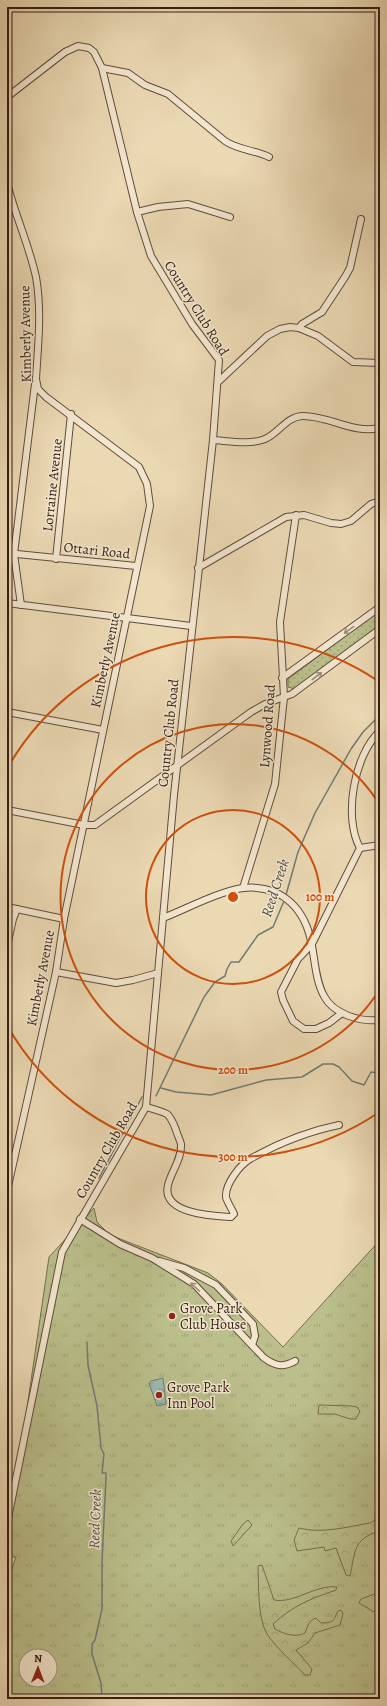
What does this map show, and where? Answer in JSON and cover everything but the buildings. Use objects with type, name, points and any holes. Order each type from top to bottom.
[{"type":"street","name":"Country Club Road","points":[[7,97],[65,52],[78,46],[89,48],[94,52],[102,68],[137,212],[151,256],[192,324],[219,360],[219,381],[213,440],[177,766],[146,1107],[62,1252],[7,1523]]},
{"type":"street","points":[[102,68],[128,73],[145,85],[168,94],[232,146],[258,152],[270,157]]},
{"type":"street","name":"Kimberly Avenue","points":[[7,183],[13,207],[30,252],[36,279],[40,309],[36,379],[38,389],[46,397],[71,414],[139,467],[147,484],[150,506],[136,566],[127,618],[64,919],[56,972],[7,1190]]},
{"type":"street","points":[[137,212],[158,207],[188,204],[230,217]]},
{"type":"street","points":[[299,328],[302,324],[322,312],[345,277],[350,268],[361,219]]},
{"type":"street","points":[[219,381],[267,336],[280,329],[299,328],[318,336],[353,362],[380,363]]},
{"type":"street","points":[[21,605],[10,553],[36,379]]},
{"type":"street","name":"Lorraine Avenue","points":[[56,558],[71,414]]},
{"type":"street","points":[[213,440],[251,442],[263,440],[273,435],[291,419],[301,416],[320,418],[357,429],[371,430],[380,428]]},
{"type":"street","points":[[198,568],[286,517],[304,515],[331,523],[341,524],[351,521],[371,504],[380,501]]},
{"type":"street","name":"Lynwood Road","points":[[243,888],[275,784],[284,697],[280,622],[296,515]]},
{"type":"street","name":"Ottari Road","points":[[10,553],[136,566]]},
{"type":"street","points":[[7,603],[192,626]]},
{"type":"street","points":[[282,678],[380,607]]},
{"type":"street","points":[[7,810],[84,825],[95,825],[251,712],[292,694],[380,629]]},
{"type":"street","points":[[7,712],[103,730]]},
{"type":"street","points":[[360,848],[355,839],[352,815],[354,788],[362,758],[375,735],[380,731]]},
{"type":"street","points":[[360,848],[380,845]]},
{"type":"street","points":[[342,1013],[329,1023],[316,1029],[304,1029],[293,1021],[283,1000],[281,992],[298,959],[312,944],[360,848]]},
{"type":"street","points":[[163,918],[225,893],[243,888],[263,889],[281,894],[288,899],[306,924],[312,944],[318,980],[324,997],[333,1007],[342,1013],[357,1019],[370,1021],[380,1020]]},
{"type":"street","points":[[7,907],[64,919]]},
{"type":"street","points":[[7,946],[13,920],[18,909]]},
{"type":"street","points":[[56,972],[116,983],[158,973]]},
{"type":"street","points":[[146,1107],[167,1114],[174,1125],[181,1144],[177,1163],[168,1186],[176,1207],[192,1213],[222,1217],[231,1217],[234,1214],[226,1197],[228,1187],[236,1173],[249,1160],[295,1138],[324,1128],[339,1125]]},
{"type":"street","points":[[80,1220],[120,1244],[158,1261],[194,1284],[264,1358],[274,1365],[280,1367],[295,1361]]},
{"type":"street","points":[[158,1261],[184,1268],[216,1284],[253,1324],[255,1336],[252,1345]]},
{"type":"green space","points":[[380,610],[380,626],[295,689],[288,687],[288,679]]},
{"type":"green space","points":[[94,1208],[97,1222],[110,1235],[208,1273],[222,1284],[283,1347],[380,1240],[380,1699],[7,1699],[7,1583],[16,1557],[7,1557],[7,1546],[49,1257]]},
{"type":"green space","points":[[319,1405],[352,1406],[357,1407],[360,1411],[356,1419],[350,1419],[335,1414],[318,1414]]},
{"type":"green space","points":[[248,1520],[252,1525],[233,1546],[231,1541],[243,1524]]},
{"type":"green space","points":[[375,1520],[380,1520],[380,1531],[371,1534],[360,1542],[355,1554],[350,1576],[346,1575],[336,1548],[325,1551],[324,1547],[297,1551],[294,1540],[299,1528],[307,1530],[325,1530],[370,1523]]},
{"type":"green space","points":[[262,1565],[274,1600],[289,1599],[321,1588],[337,1587],[336,1590],[295,1607],[273,1624],[275,1629],[290,1635],[298,1635],[305,1633],[313,1619],[316,1618],[321,1623],[331,1622],[338,1611],[341,1610],[343,1614],[340,1625],[315,1633],[308,1643],[296,1650],[312,1669],[310,1675],[305,1675],[280,1650],[267,1634],[260,1610],[258,1566]]},
{"type":"green space","points":[[380,1592],[380,1601],[374,1612],[359,1603],[361,1599]]},
{"type":"water","name":"Grove Park Inn Pool","points":[[163,1378],[166,1404],[157,1406],[149,1383],[151,1381]]},
{"type":"waterway","name":"Reed Creek","points":[[286,895],[298,852],[315,813],[351,749],[363,732],[380,715]]},
{"type":"waterway","name":"Reed Creek","points":[[156,1096],[204,997],[215,982],[225,976],[231,962],[239,962],[258,935],[273,927],[284,901]]},
{"type":"waterway","points":[[161,1088],[176,1092],[211,1095],[266,1080],[302,1077],[323,1064],[333,1064],[339,1067],[352,1081],[364,1085],[371,1072],[380,1073]]},
{"type":"waterway","name":"Reed Creek","points":[[99,1178],[142,1097]]},
{"type":"waterway","name":"Reed Creek","points":[[87,1342],[88,1365],[97,1406],[101,1448],[104,1454],[102,1473],[106,1473],[102,1562],[102,1609],[95,1640],[92,1644],[92,1654],[101,1683],[102,1699]]},
{"type":"place","name":"Grove Park Club House","points":[[172,1316]]},
{"type":"place","name":"Grove Park Inn Pool","points":[[159,1395]]}]
